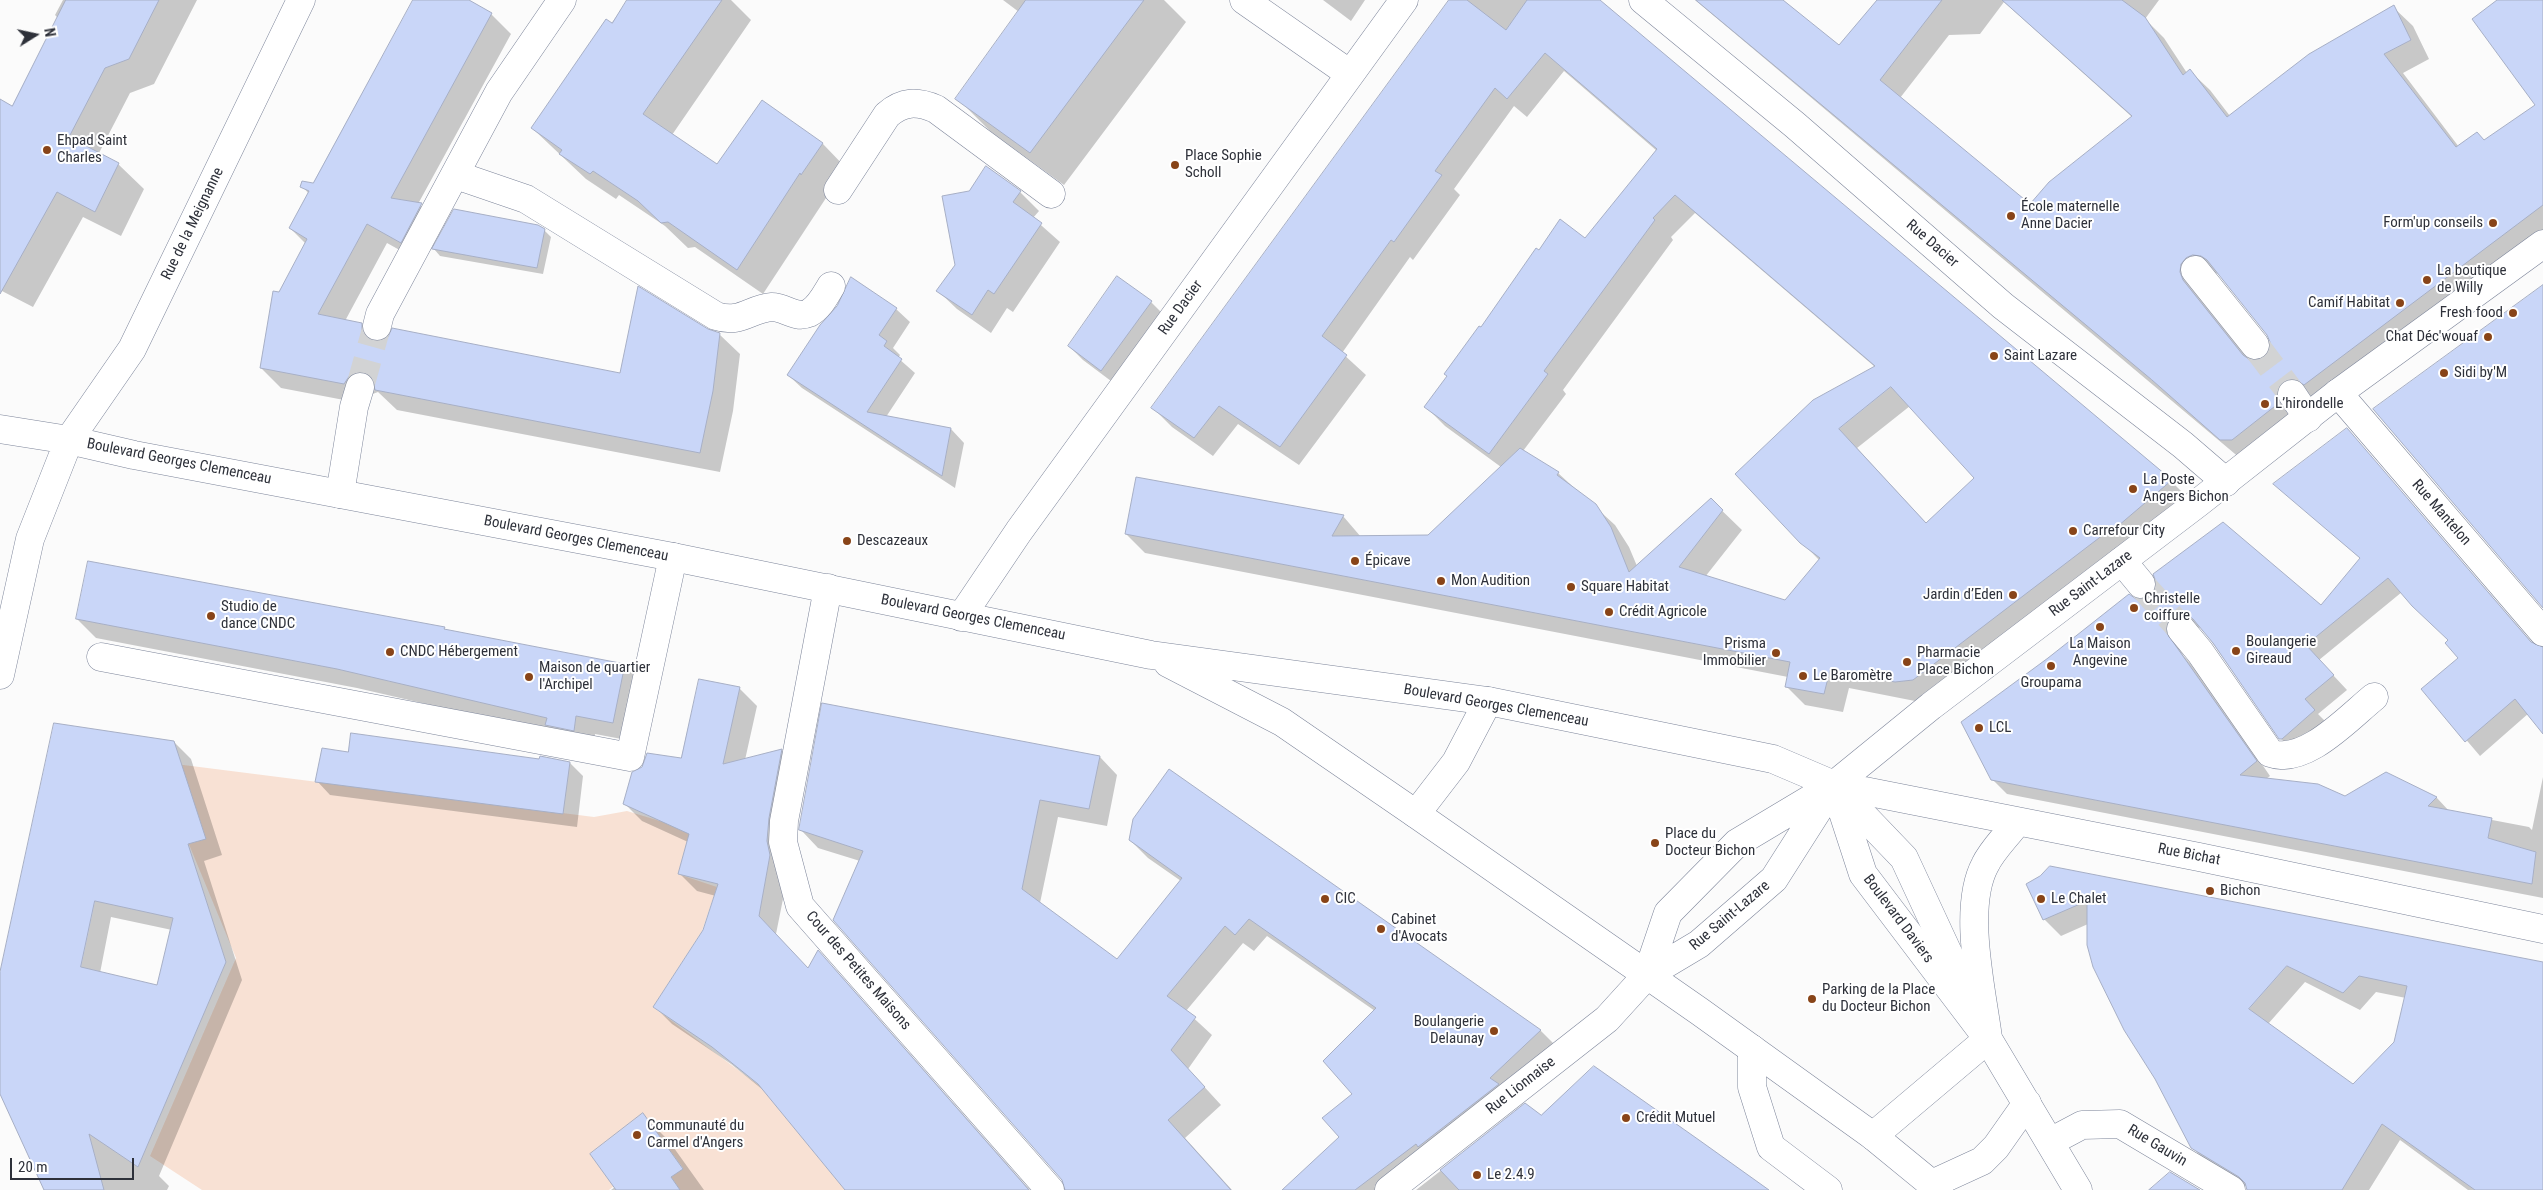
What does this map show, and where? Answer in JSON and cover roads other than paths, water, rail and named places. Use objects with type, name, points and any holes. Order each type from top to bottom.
[{"type":"main road","name":"Rue de la Meignanne","points":[[0,675],[30,539],[69,440],[132,349],[301,0]]},
{"type":"main road","points":[[377,326],[380,314],[456,176],[499,92],[562,0]]},
{"type":"main road","points":[[1244,0],[1350,74]]},
{"type":"main road","name":"Rue Dacier","points":[[961,617],[1019,530],[1404,0]]},
{"type":"main road","name":"Rue Dacier","points":[[1643,0],[1794,125],[2003,306],[2183,445],[2226,482]]},
{"type":"main road","points":[[838,190],[887,116],[895,108],[913,102],[936,109],[1051,194]]},
{"type":"main road","points":[[456,176],[526,199],[716,316],[725,319],[744,317],[764,308],[775,307],[798,315],[806,314],[819,304],[831,286]]},
{"type":"main road","name":"Rue Saint-Lazare","points":[[1647,975],[1668,913],[1737,843],[1834,785],[1931,706],[2226,482],[2338,393],[2543,244]]},
{"type":"main road","points":[[2195,270],[2255,345]]},
{"type":"main road","points":[[340,494],[354,407],[360,387]]},
{"type":"main road","name":"Rue Mantelon","points":[[2338,393],[2543,632]]},
{"type":"main road","points":[[2292,394],[2308,418]]},
{"type":"main road","name":"Boulevard Georges Clemenceau","points":[[0,429],[69,440],[134,455],[673,557],[961,617],[1151,654],[1488,701],[1773,759],[1834,785]]},
{"type":"main road","points":[[101,657],[630,757],[673,557]]},
{"type":"main road","points":[[2122,561],[2141,584]]},
{"type":"main road","name":"Cour des Petites Maisons","points":[[828,588],[784,821],[783,842],[800,906],[1050,1190]]},
{"type":"main road","points":[[2180,629],[2200,652],[2270,753],[2277,756],[2291,756],[2316,744],[2374,697]]},
{"type":"main road","name":"Boulevard Georges Clemenceau","points":[[1151,654],[1282,722],[1647,975]]},
{"type":"main road","points":[[1416,814],[1456,762],[1488,701]]},
{"type":"main road","name":"Rue Saint-Lazare","points":[[1647,975],[1700,944],[1774,879],[1834,785]]},
{"type":"main road","name":"Rue Bichat","points":[[1834,785],[2199,857],[2543,929]]},
{"type":"main road","name":"Boulevard Daviers","points":[[1834,785],[1904,858],[1988,1039]]},
{"type":"main road","name":"Boulevard Daviers","points":[[1834,785],[1863,874],[1988,1039],[2078,1190]]},
{"type":"main road","points":[[1872,1136],[1988,1039],[1974,925],[1974,905],[1978,882],[1985,864],[2017,822]]},
{"type":"main road","points":[[1647,975],[1872,1136],[1936,1187],[1982,1161],[1996,1148],[2027,1103]]},
{"type":"main road","name":"Rue Lionnaise","points":[[1389,1190],[1608,1019],[1647,975]]},
{"type":"main road","points":[[1752,1049],[1752,1087],[1772,1148],[1828,1190]]},
{"type":"main road","name":"Rue Gauvin","points":[[2050,1142],[2082,1125],[2120,1124],[2231,1190]]},
{"type":"tunnel","points":[[360,387],[377,326]]},
{"type":"tunnel","points":[[2255,345],[2292,394]]},
{"type":"tunnel","points":[[2141,584],[2181,629]]},
{"type":"place","name":"Ehpad Saint Charles","points":[[47,150]]},
{"type":"place","name":"Place Sophie Scholl","points":[[1175,165]]},
{"type":"place","name":"École maternelle Anne Dacier","points":[[2011,216]]},
{"type":"place","name":"Form'up conseils","points":[[2493,223]]},
{"type":"place","name":"La boutique de Willy","points":[[2427,280]]},
{"type":"place","name":"Camif Habitat","points":[[2400,303]]},
{"type":"place","name":"Fresh food","points":[[2513,313]]},
{"type":"place","name":"Chat Déc'wouaf","points":[[2488,337]]},
{"type":"place","name":"Saint Lazare","points":[[1994,356]]},
{"type":"place","name":"Sidi by'M","points":[[2444,373]]},
{"type":"place","name":"L’hirondelle","points":[[2265,404]]},
{"type":"place","name":"La Poste Angers Bichon","points":[[2133,489]]},
{"type":"place","name":"Carrefour City","points":[[2073,531]]},
{"type":"place","name":"Descazeaux","points":[[847,541]]},
{"type":"place","name":"Épicave","points":[[1355,561]]},
{"type":"place","name":"Mon Audition","points":[[1441,581]]},
{"type":"place","name":"Square Habitat","points":[[1571,587]]},
{"type":"place","name":"Jardin d’Eden","points":[[2013,595]]},
{"type":"place","name":"Christelle coiffure","points":[[2134,608]]},
{"type":"place","name":"Crédit Agricole","points":[[1609,612]]},
{"type":"place","name":"Studio de dance CNDC","points":[[211,616]]},
{"type":"place","name":"La Maison Angevine","points":[[2100,627]]},
{"type":"place","name":"Boulangerie Gireaud","points":[[2236,651]]},
{"type":"place","name":"CNDC Hébergement","points":[[390,652]]},
{"type":"place","name":"Prisma Immobilier","points":[[1776,653]]},
{"type":"place","name":"Pharmacie Place Bichon","points":[[1907,662]]},
{"type":"place","name":"Groupama","points":[[2051,666]]},
{"type":"place","name":"Le Baromètre","points":[[1803,676]]},
{"type":"place","name":"Maison de quartier l'Archipel","points":[[529,677]]},
{"type":"place","name":"LCL","points":[[1979,728]]},
{"type":"place","name":"Place du Docteur Bichon","points":[[1655,843]]},
{"type":"place","name":"Bichon","points":[[2210,891]]},
{"type":"place","name":"CIC","points":[[1325,899]]},
{"type":"place","name":"Le Chalet","points":[[2041,899]]},
{"type":"place","name":"Cabinet d'Avocats","points":[[1381,929]]},
{"type":"place","name":"Parking de la Place du Docteur Bichon","points":[[1812,999]]},
{"type":"place","name":"Boulangerie Delaunay","points":[[1494,1031]]},
{"type":"place","name":"Crédit Mutuel","points":[[1626,1118]]},
{"type":"place","name":"Communauté du Carmel d'Angers","points":[[637,1135]]},
{"type":"place","name":"Le 2.4.9","points":[[1477,1175]]}]
